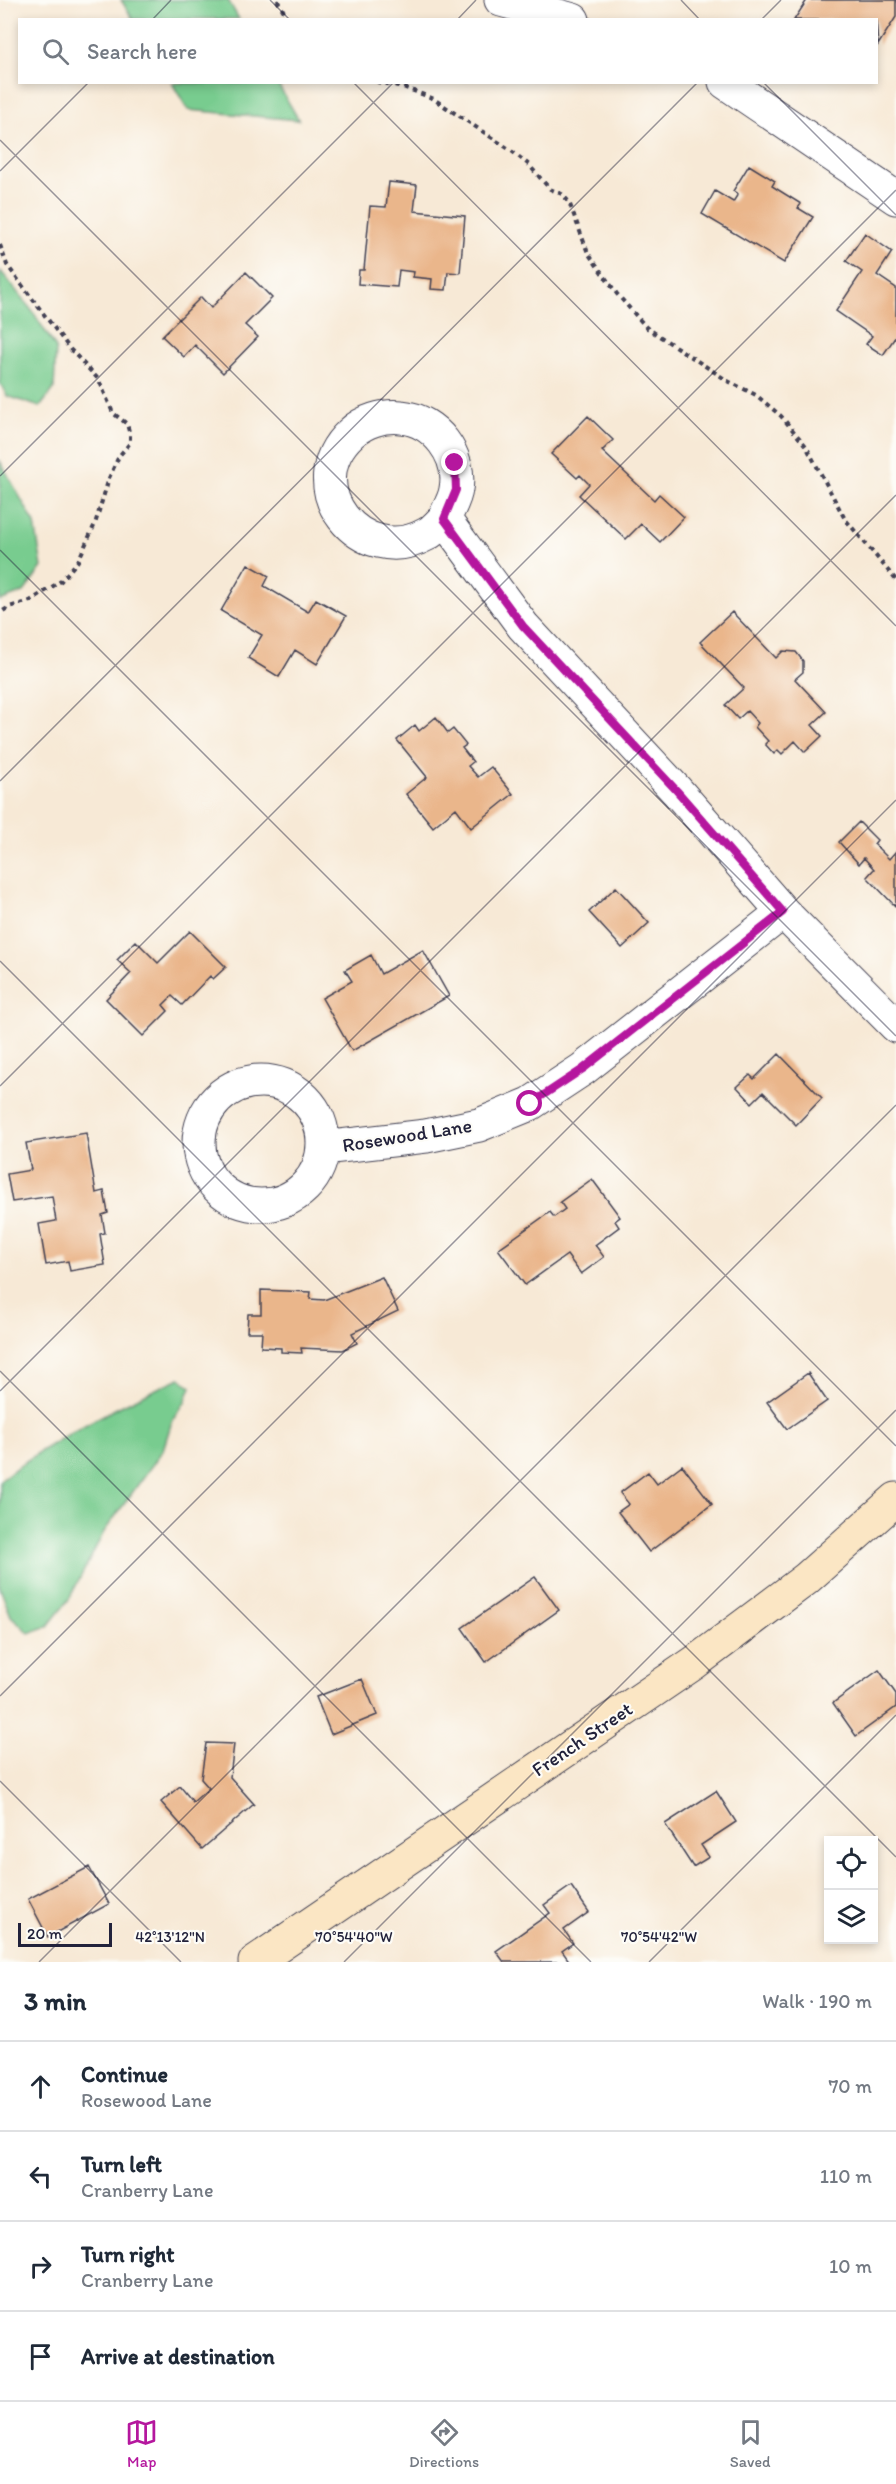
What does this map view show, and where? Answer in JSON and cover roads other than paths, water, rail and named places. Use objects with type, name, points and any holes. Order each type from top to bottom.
[{"type":"street","points":[[501,0],[566,18]]},
{"type":"street","points":[[728,84],[896,198]]},
{"type":"street","points":[[444,519],[523,626],[677,791],[783,912],[896,1026]]},
{"type":"street","name":"Rosewood Lane","points":[[323,1148],[426,1136],[479,1125],[530,1104],[583,1069],[783,912]]},
{"type":"street","name":"French Street","points":[[255,1962],[694,1663],[806,1579],[896,1499]]}]
